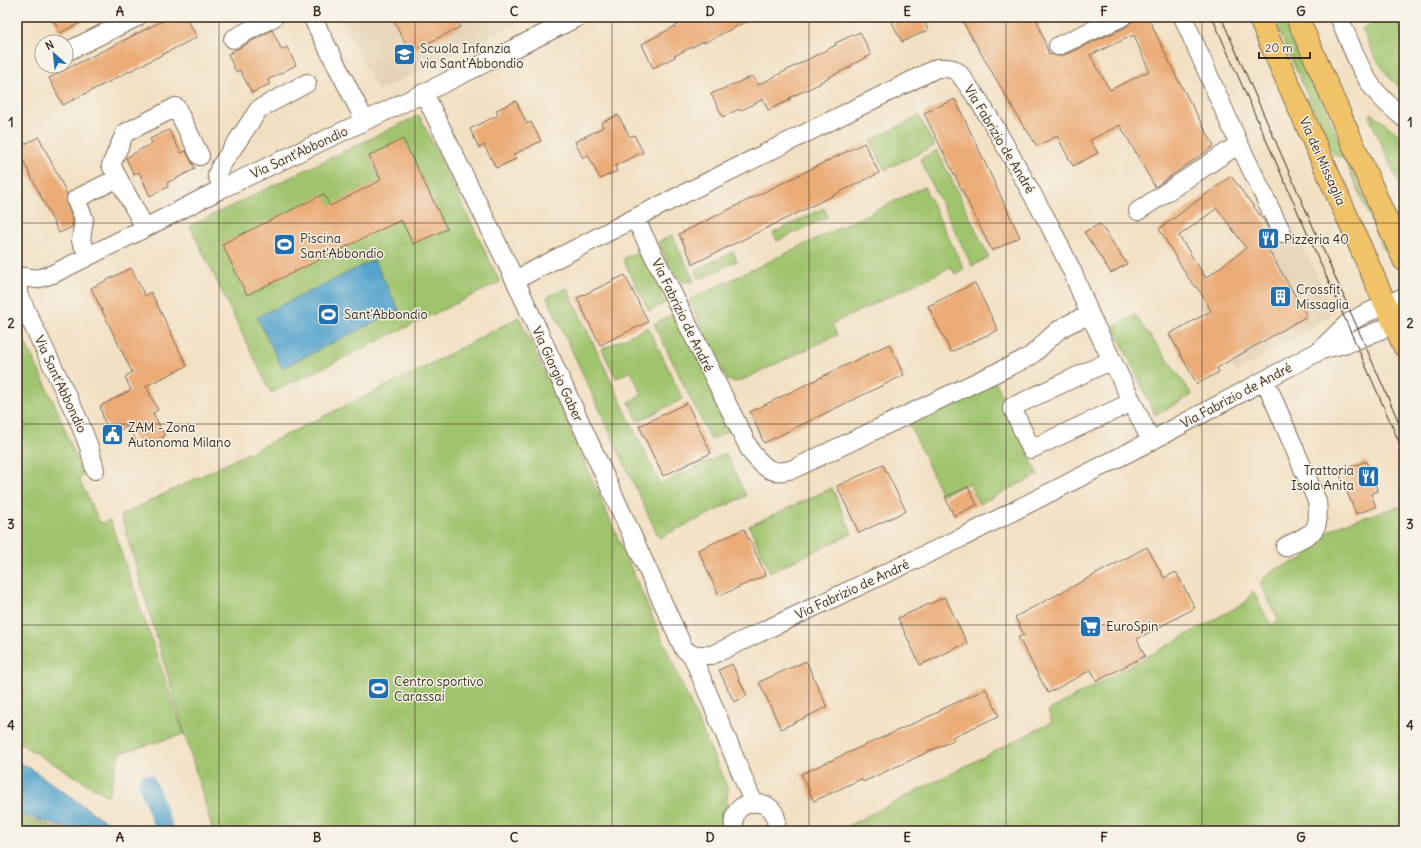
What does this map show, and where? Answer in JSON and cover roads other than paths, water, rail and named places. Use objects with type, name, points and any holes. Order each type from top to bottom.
[{"type":"main road","name":"Via dei Missaglia","points":[[1259,17],[1397,311],[1404,346]]},
{"type":"main road","points":[[1297,17],[1404,260]]},
{"type":"street","points":[[74,48],[137,17]]},
{"type":"street","points":[[233,39],[274,17]]},
{"type":"street","points":[[312,17],[365,121]]},
{"type":"street","name":"Via Sant'Abbondio","points":[[95,470],[89,447],[79,422],[18,294],[17,277],[30,279],[45,277],[90,256],[223,188],[424,93],[578,17]]},
{"type":"street","points":[[1058,46],[1122,17]]},
{"type":"street","points":[[1183,17],[1239,144],[1282,232]]},
{"type":"street","points":[[1339,17],[1363,72],[1370,84],[1383,99],[1404,118]]},
{"type":"street","name":"Via Fabrizio de André","points":[[515,280],[635,218],[937,68],[953,69],[959,73],[979,100],[1050,226],[1074,273],[1090,315],[1151,441]]},
{"type":"street","points":[[223,188],[217,175],[220,166],[259,109],[307,83]]},
{"type":"street","name":"Via Giorgio Gaber","points":[[424,93],[515,280],[684,649],[692,654]]},
{"type":"street","points":[[145,228],[111,165],[126,133],[176,107],[200,156]]},
{"type":"street","points":[[1138,211],[1239,144]]},
{"type":"street","points":[[90,256],[81,241],[84,219],[76,200],[118,178]]},
{"type":"street","name":"Via Fabrizio de André","points":[[635,218],[751,452],[771,471],[783,473],[793,469],[1029,357],[1061,328],[1090,315]]},
{"type":"street","name":"Via Fabrizio de André","points":[[692,654],[712,655],[726,649],[962,538],[1151,441],[1321,350],[1347,324],[1364,314],[1397,311]]},
{"type":"street","points":[[1112,360],[1012,407],[1031,449],[1132,402]]},
{"type":"street","points":[[1265,380],[1317,502],[1317,525],[1312,534],[1286,546]]},
{"type":"street","points":[[692,654],[753,802]]},
{"type":"street","points":[[735,831],[734,822],[737,812],[745,805],[753,802],[763,803],[771,809],[776,820],[775,831]]},
{"type":"water","name":"Sant'Abbondio","points":[[374,260],[399,310],[282,368],[257,317]]},
{"type":"water","points":[[17,762],[30,768],[119,831],[73,831],[17,813]]},
{"type":"waterway","points":[[147,783],[165,831]]},
{"type":"tram line","points":[[1212,17],[1404,453]]},
{"type":"tram line","points":[[1221,17],[1404,434]]},
{"type":"place","name":"Scuola Infanzia via Sant'Abbondio","points":[[405,55]]},
{"type":"place","name":"Pizzeria 40","points":[[1269,239]]},
{"type":"place","name":"Piscina Sant'Abbondio","points":[[285,245]]},
{"type":"place","name":"Crossfit Missaglia","points":[[1280,296]]},
{"type":"place","name":"Sant'Abbondio","points":[[328,314]]},
{"type":"place","name":"ZAM - Zona Autonoma Milano","points":[[112,434]]},
{"type":"place","name":"Trattoria Isola Anita","points":[[1369,477]]},
{"type":"place","name":"EuroSpin","points":[[1090,626]]},
{"type":"place","name":"Centro sportivo Carassai","points":[[378,688]]}]
